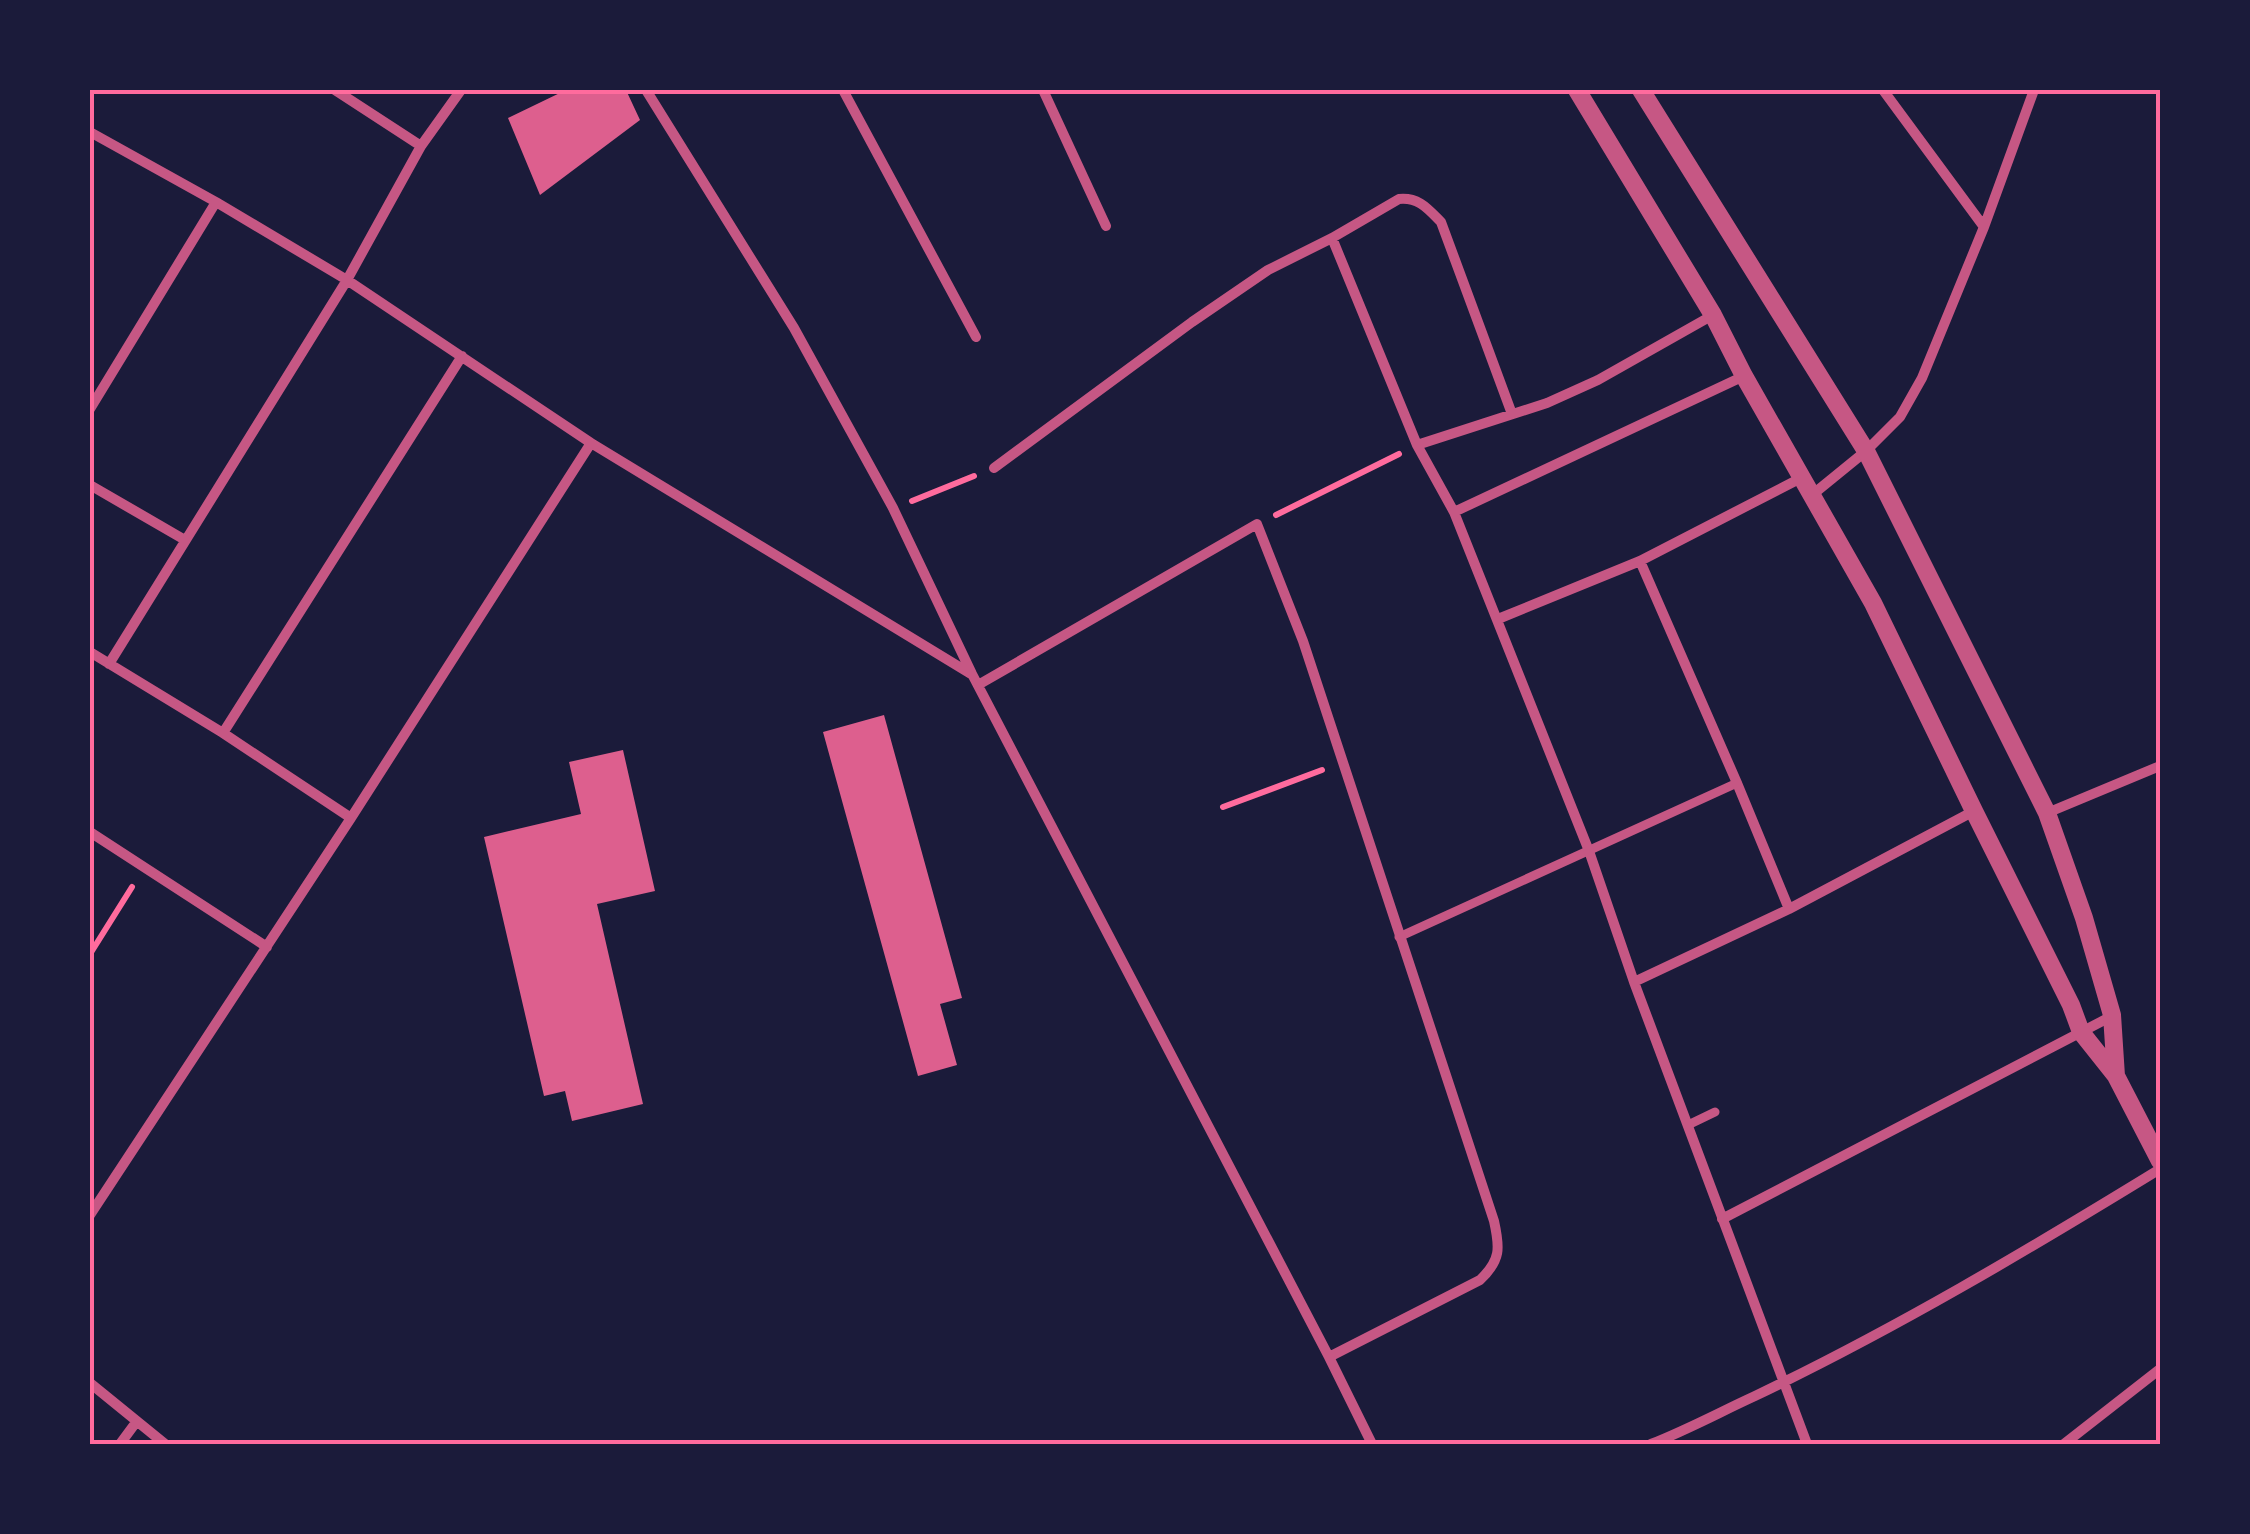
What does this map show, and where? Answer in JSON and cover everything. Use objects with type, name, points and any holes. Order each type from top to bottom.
[{"type":"street","points":[[335,90],[421,146]]},
{"type":"street","points":[[110,664],[346,280],[421,146],[461,90]]},
{"type":"street","points":[[646,90],[794,328],[893,508],[972,674],[1372,1444]]},
{"type":"street","points":[[843,90],[976,337]]},
{"type":"street","points":[[1042,90],[1106,226]]},
{"type":"street","points":[[1577,90],[1713,315],[1873,604],[2081,1032],[2116,1076],[2160,1165],[1992,1271],[1784,1382],[1651,1444]]},
{"type":"street","points":[[1641,90],[1866,451],[2047,813],[2084,918],[2112,1016],[2116,1076]]},
{"type":"street","points":[[1883,90],[1984,227]]},
{"type":"street","points":[[1812,495],[1900,418],[1922,378],[1984,227],[2034,90]]},
{"type":"street","points":[[90,132],[346,280],[590,443],[972,674]]},
{"type":"street","points":[[994,468],[1268,270],[1399,199],[1422,202],[1441,222],[1512,414]]},
{"type":"street","points":[[90,409],[216,202]]},
{"type":"street","points":[[1332,238],[1417,445],[1454,512],[1589,850],[1634,982],[1807,1444]]},
{"type":"street","points":[[1417,445],[1547,402],[1598,380],[1713,315]]},
{"type":"street","points":[[223,733],[462,356]]},
{"type":"street","points":[[1454,512],[1744,376]]},
{"type":"street","points":[[90,1216],[590,443]]},
{"type":"street","points":[[1498,619],[1640,561],[1801,478]]},
{"type":"street","points":[[90,485],[185,540]]},
{"type":"street","points":[[978,685],[1256,524],[1303,641],[1498,1240],[1492,1268],[1480,1280],[1329,1357]]},
{"type":"street","points":[[1640,561],[1789,909]]},
{"type":"street","points":[[90,652],[223,733],[350,818]]},
{"type":"street","points":[[2047,813],[2160,766]]},
{"type":"street","points":[[1400,937],[1737,784]]},
{"type":"street","points":[[1634,982],[1789,909],[1974,811]]},
{"type":"street","points":[[90,832],[266,947]]},
{"type":"street","points":[[1722,1220],[2112,1016]]},
{"type":"street","points":[[1688,1125],[1715,1112]]},
{"type":"street","points":[[2066,1443],[2160,1369]]},
{"type":"street","points":[[90,1383],[164,1444]]},
{"type":"street","points":[[120,1444],[137,1421]]},
{"type":"path","points":[[1256,524],[1417,445]]},
{"type":"path","points":[[893,508],[994,468]]},
{"type":"path","points":[[1224,808],[1342,762]]},
{"type":"path","points":[[90,954],[144,868]]},
{"type":"building","points":[[566,90],[626,90],[640,120],[540,195],[508,118]]},
{"type":"building","points":[[884,715],[962,998],[940,1004],[957,1065],[918,1076],[823,732]]},
{"type":"building","points":[[623,750],[655,891],[597,904],[643,1104],[572,1121],[565,1091],[544,1096],[484,837],[581,814],[569,762]]}]
